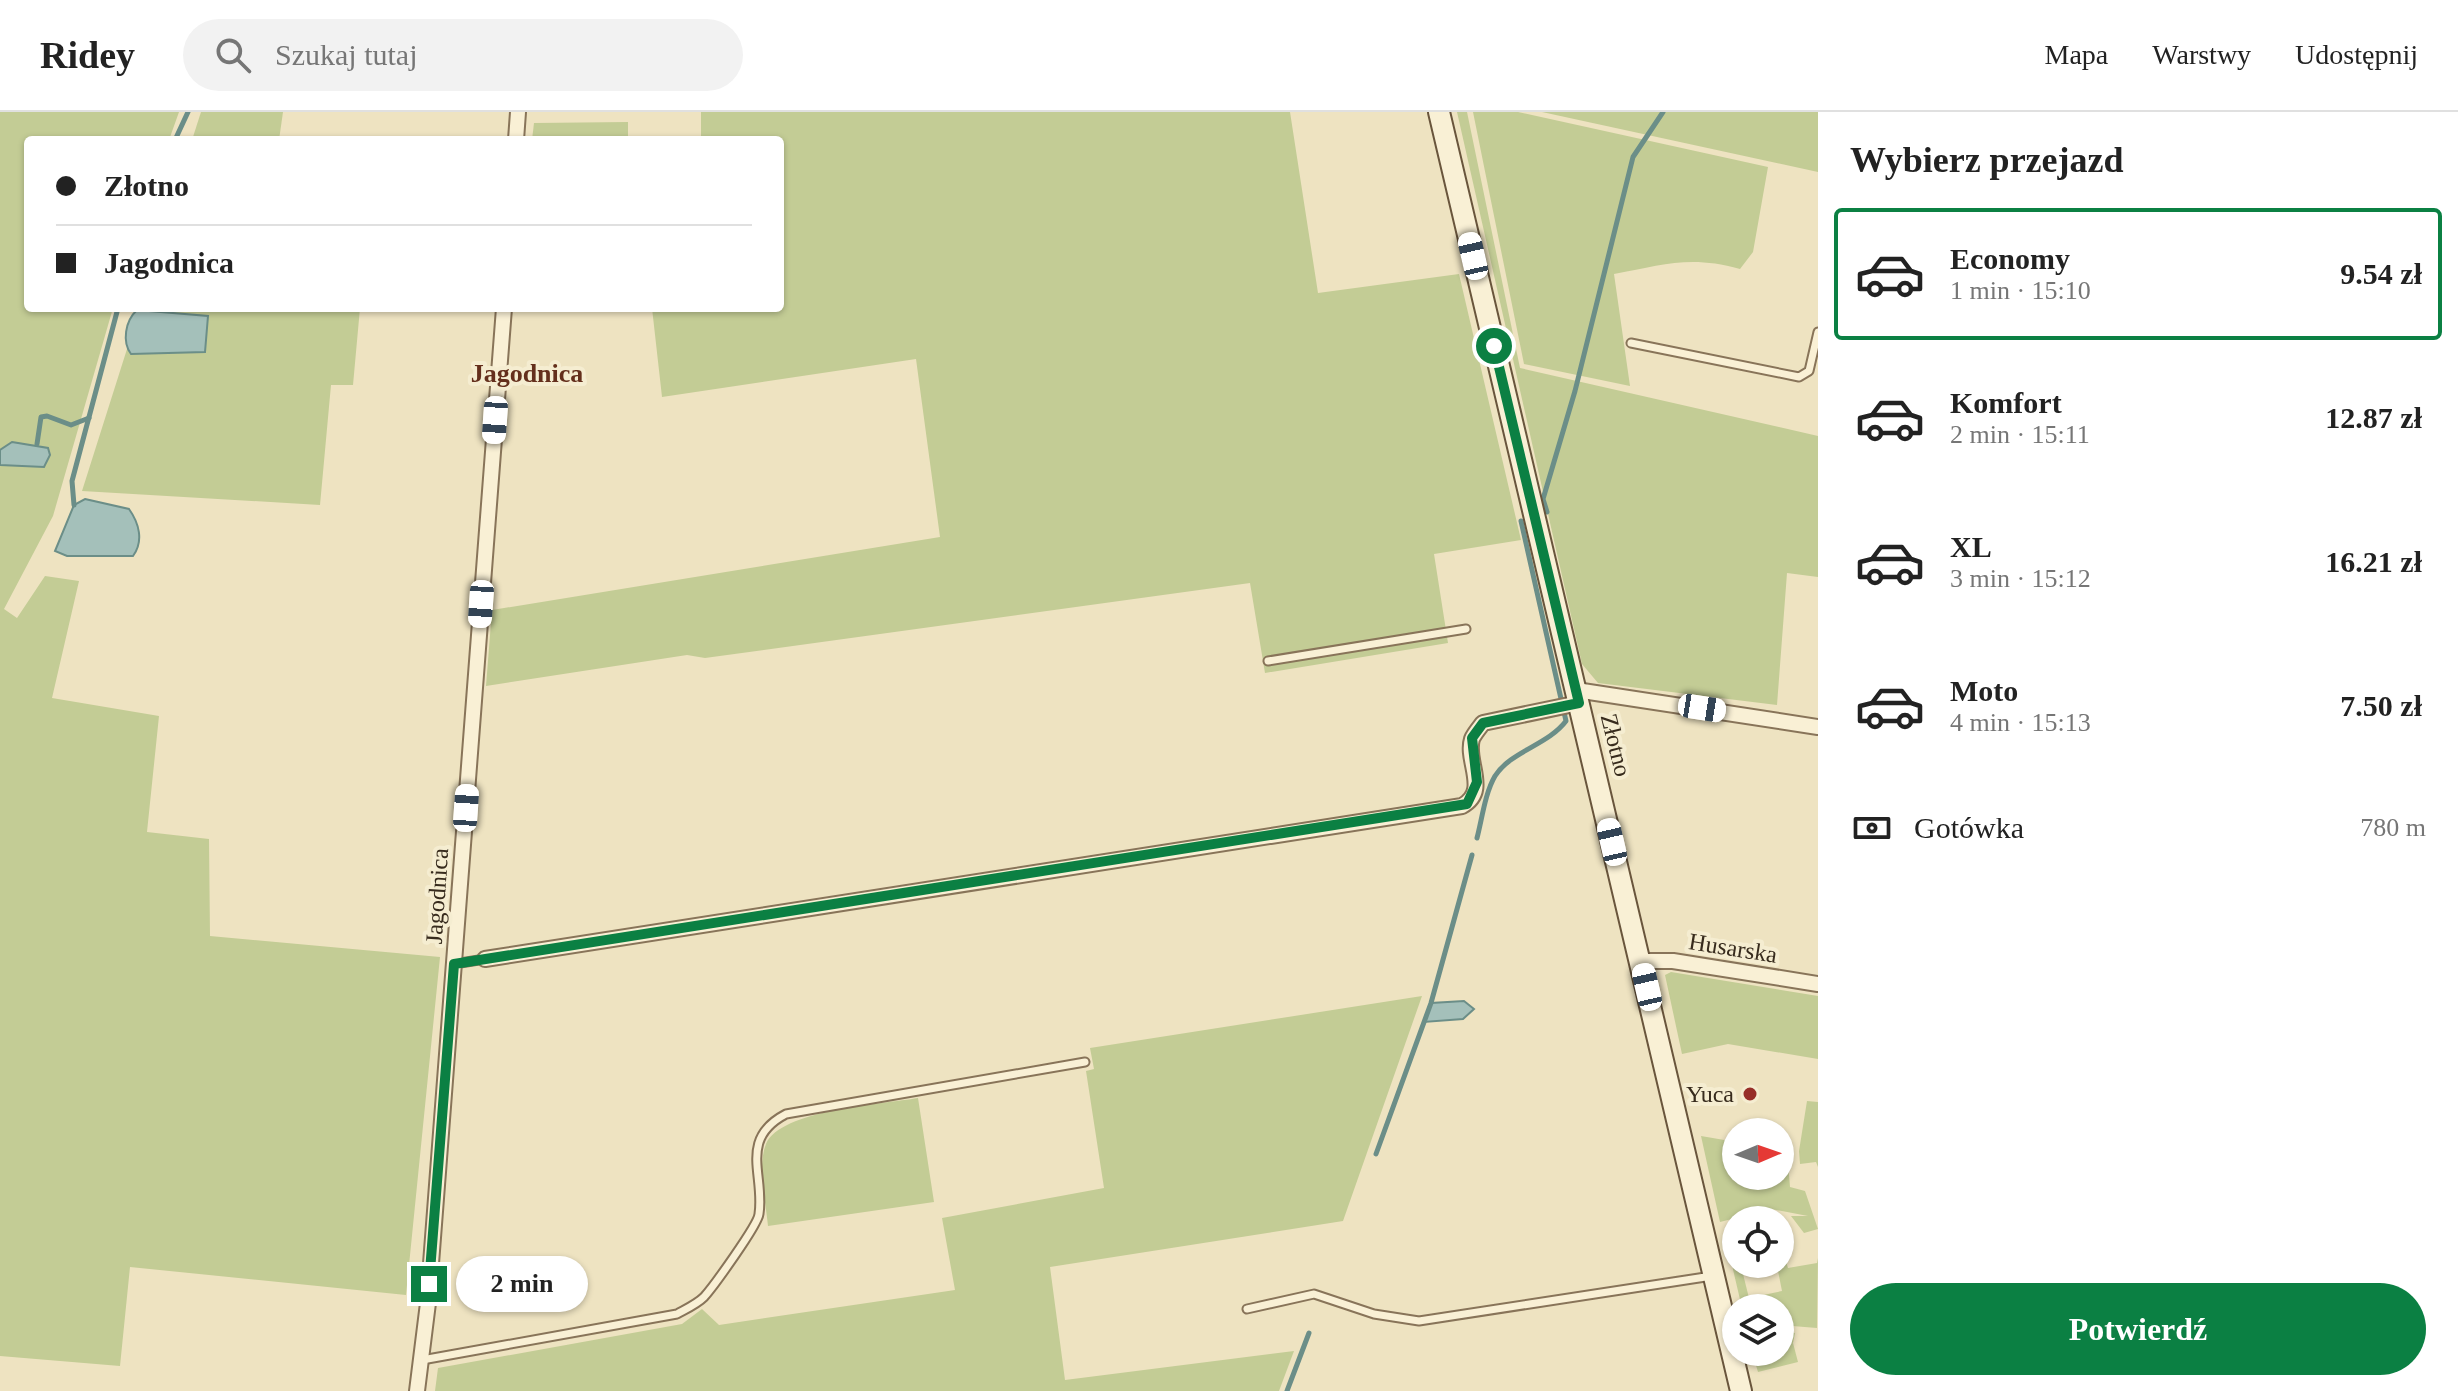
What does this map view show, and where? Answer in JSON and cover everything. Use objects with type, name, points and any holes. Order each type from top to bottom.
[{"type":"street","points":[[516,136],[518,112]]},
{"type":"street","name":"Złotno","points":[[1439,112],[1569,701],[1641,961],[1741,1391]]},
{"type":"street","name":"Jagodnica","points":[[417,1391],[454,964],[504,312]]},
{"type":"street","points":[[485,959],[1462,806],[1467,804],[1477,782],[1471,745],[1483,723],[1569,701],[1818,727]]},
{"type":"street","name":"Husarska","points":[[1641,961],[1673,961],[1818,984]]},
{"type":"lane","points":[[1631,343],[1799,377],[1809,371],[1818,332]]},
{"type":"lane","points":[[1268,661],[1466,629]]},
{"type":"lane","points":[[454,964],[485,959]]},
{"type":"lane","points":[[422,1360],[677,1314],[702,1299],[759,1218],[755,1164],[759,1141],[772,1122],[786,1114],[1085,1062]]},
{"type":"lane","points":[[1247,1309],[1314,1294],[1374,1314],[1419,1321],[1714,1276]]},
{"type":"green space","points":[[0,112],[179,112],[170,136],[24,136],[24,312],[112,312],[53,516],[4,609],[17,618],[45,576],[79,581],[52,698],[159,716],[147,832],[209,839],[210,936],[440,957],[406,1295],[130,1267],[120,1366],[0,1356]]},
{"type":"green space","points":[[201,112],[283,112],[280,136],[193,136]]},
{"type":"green space","points":[[701,112],[1290,112],[1318,293],[1459,274],[1521,540],[1434,554],[1448,643],[1265,673],[1250,583],[705,658],[687,655],[486,686],[492,610],[940,537],[916,359],[662,397],[652,312],[784,312],[784,136],[701,136]]},
{"type":"green space","points":[[1457,112],[1467,112],[1520,368],[1818,436],[1818,577],[1787,573],[1777,705],[1598,683],[1582,664]]},
{"type":"green space","points":[[1473,112],[1518,112],[1768,167],[1753,252],[1740,269],[1691,262],[1614,274],[1630,386],[1524,364]]},
{"type":"green space","points":[[1542,112],[1818,112],[1818,172]]},
{"type":"green space","points":[[628,122],[628,136],[532,136],[534,123]]},
{"type":"green space","points":[[139,312],[360,312],[353,385],[331,385],[320,505],[82,491]]},
{"type":"green space","points":[[1671,972],[1818,996],[1818,1059],[1728,1044],[1682,1054],[1665,975]]},
{"type":"green space","points":[[1422,996],[1343,1221],[1050,1267],[1065,1380],[1294,1351],[1279,1391],[435,1391],[438,1368],[682,1324],[702,1309],[719,1325],[955,1290],[942,1218],[1104,1188],[1086,1071],[1094,1069],[1090,1048]]},
{"type":"green space","points":[[918,1098],[934,1202],[768,1226],[762,1163],[766,1144],[775,1133],[791,1123],[834,1110]]},
{"type":"green space","points":[[1807,1101],[1818,1102],[1818,1167],[1816,1162],[1800,1164],[1799,1151]]},
{"type":"green space","points":[[1701,1136],[1722,1140],[1722,1190],[1794,1188],[1805,1191],[1818,1229],[1804,1233],[1794,1216],[1808,1216],[1794,1213],[1794,1206],[1722,1206],[1720,1222]]},
{"type":"green space","points":[[1818,1258],[1817,1328],[1794,1326],[1794,1294],[1768,1294],[1782,1291],[1779,1278],[1794,1278],[1794,1267],[1817,1263]]},
{"type":"green space","points":[[1735,1278],[1744,1278],[1748,1294],[1739,1294]]},
{"type":"green space","points":[[1756,1366],[1782,1366],[1758,1372]]},
{"type":"water","points":[[136,312],[208,316],[205,352],[131,354],[126,344],[130,320]]},
{"type":"water","points":[[12,442],[48,448],[50,455],[44,467],[0,465],[0,450]]},
{"type":"water","points":[[85,499],[129,509],[139,532],[133,556],[67,556],[55,551],[74,505]]},
{"type":"water","points":[[1464,1001],[1474,1009],[1463,1019],[1424,1022],[1431,1003]]},
{"type":"waterway","points":[[177,136],[188,112]]},
{"type":"waterway","points":[[1547,512],[1543,499],[1575,391],[1633,157],[1663,112]]},
{"type":"waterway","points":[[74,505],[72,481],[117,312]]},
{"type":"waterway","points":[[37,444],[41,417],[47,416],[71,425],[89,418]]},
{"type":"waterway","points":[[1477,838],[1486,798],[1495,776],[1510,760],[1550,736],[1566,721],[1521,521]]},
{"type":"waterway","points":[[1376,1154],[1431,1003],[1472,855]]},
{"type":"waterway","points":[[1287,1391],[1309,1333]]},
{"type":"place","name":"Yuca","points":[[1750,1094]]},
{"type":"district","name":"Jagodnica","points":[[527,373]]},
{"type":"route","points":[[429,1284],[454,964],[1467,804],[1477,782],[1472,738],[1483,723],[1579,703],[1494,346]]}]
